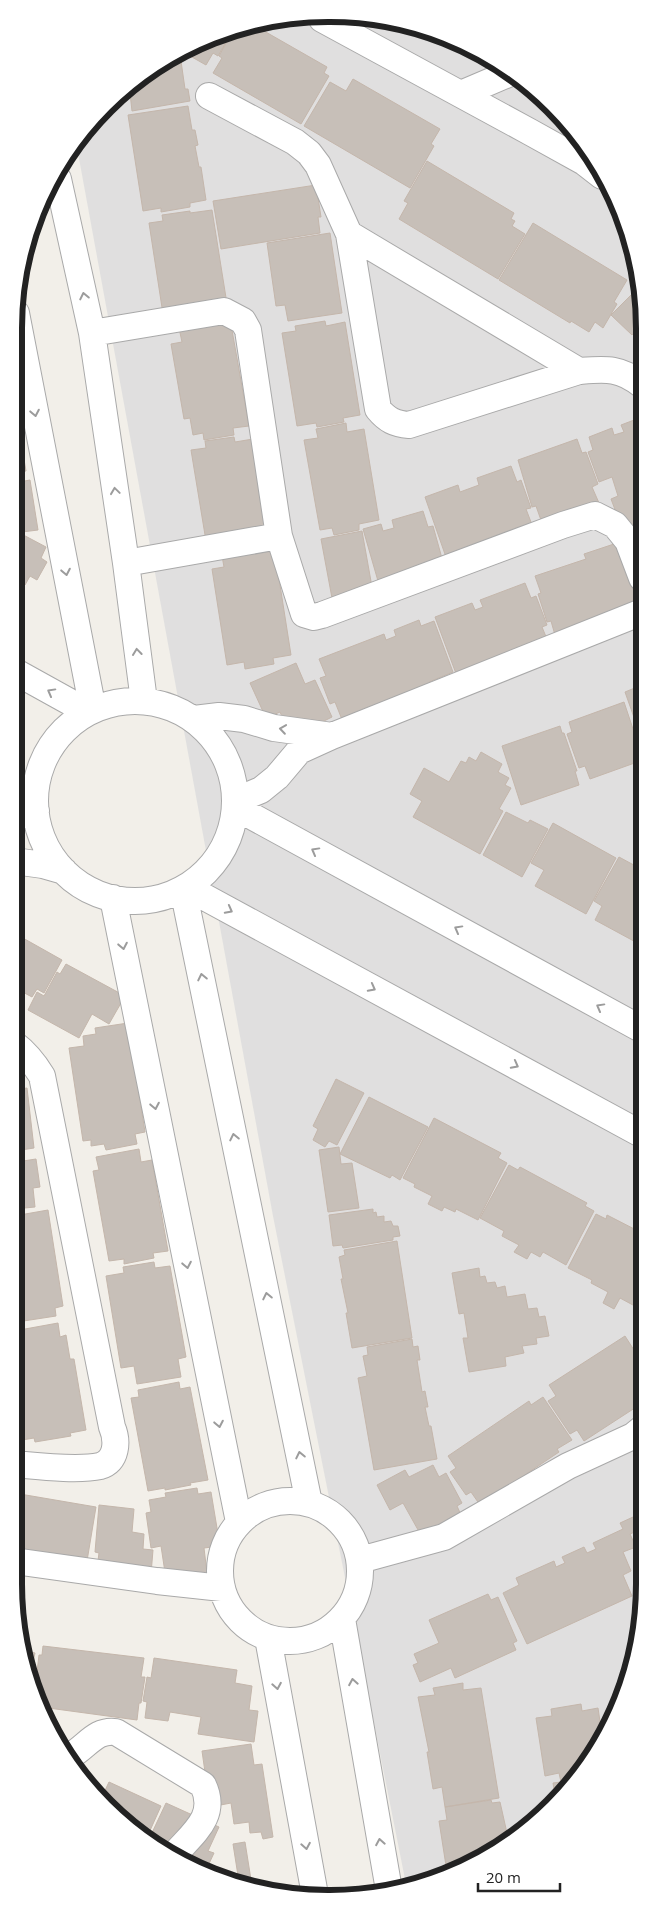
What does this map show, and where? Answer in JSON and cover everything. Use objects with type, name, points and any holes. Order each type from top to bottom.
[{"type":"street","points":[[328,22],[587,165]]},
{"type":"street","points":[[461,94],[502,76]]},
{"type":"street","points":[[209,96],[295,142],[309,153],[325,178],[349,234],[378,409],[389,420],[398,424],[409,425],[579,371],[610,368],[636,381]]},
{"type":"street","points":[[59,184],[92,333],[144,701]]},
{"type":"street","points":[[349,234],[579,371]]},
{"type":"street","points":[[92,333],[224,311],[243,320],[248,335],[279,536],[304,614],[314,617],[563,524],[595,515],[615,525],[628,541],[636,562]]},
{"type":"street","points":[[22,345],[90,711]]},
{"type":"street","points":[[126,563],[279,536]]},
{"type":"street","points":[[235,804],[261,790],[272,781],[299,751],[332,736],[636,614]]},
{"type":"street","points":[[22,675],[90,711]]},
{"type":"street","points":[[144,701],[162,704],[178,710],[194,719],[208,732],[224,756],[234,782],[235,804],[232,824],[220,853],[200,878],[185,888],[167,896],[131,901],[95,893],[64,871],[53,858],[39,827],[25,805],[37,784],[49,750],[73,722],[90,711],[109,704],[144,701]]},
{"type":"street","points":[[194,719],[219,716],[244,719],[274,728],[332,736]]},
{"type":"street","points":[[235,804],[636,1026]]},
{"type":"street","points":[[22,863],[64,871]]},
{"type":"street","points":[[185,888],[636,1131]]},
{"type":"street","points":[[185,888],[310,1503]]},
{"type":"street","points":[[114,898],[239,1522]]},
{"type":"street","points":[[22,1051],[30,1058],[42,1076],[112,1427],[116,1436],[114,1453],[101,1466],[66,1468],[22,1465]]},
{"type":"street","points":[[360,1560],[444,1537],[568,1466],[636,1433]]},
{"type":"street","points":[[294,1500],[310,1503],[338,1518],[348,1530],[356,1544],[361,1576],[358,1592],[342,1620],[330,1630],[315,1637],[300,1641],[284,1642],[268,1638],[252,1630],[239,1619],[228,1605],[222,1588],[220,1570],[222,1553],[229,1536],[239,1522],[251,1512],[264,1505],[279,1501],[294,1500]]},
{"type":"street","points":[[22,1562],[222,1588]]},
{"type":"street","points":[[342,1620],[388,1885]]},
{"type":"street","points":[[268,1638],[313,1890]]},
{"type":"street","points":[[74,1753],[97,1734],[116,1732],[203,1785],[208,1794],[209,1805],[207,1814],[178,1850]]},
{"type":"shaded area","points":[[309,23],[349,23],[389,28],[408,33],[465,54],[516,86],[546,112],[584,159],[604,193],[612,212],[630,269],[636,329],[636,1584],[633,1624],[630,1644],[619,1683],[604,1720],[572,1771],[546,1801],[516,1827],[465,1859],[405,1881],[273,1216],[78,153],[112,112],[142,86],[193,54],[230,39],[269,28]]},
{"type":"building","points":[[262,30],[327,67],[324,73],[329,76],[301,124],[213,73],[222,58],[219,56],[228,40]]},
{"type":"building","points":[[227,40],[218,56],[213,53],[206,65],[190,56]]},
{"type":"building","points":[[460,52],[482,64],[482,65]]},
{"type":"building","points":[[181,61],[185,89],[188,89],[190,101],[132,111],[130,96],[159,74]]},
{"type":"building","points":[[353,79],[440,129],[431,144],[434,146],[410,188],[304,126],[330,82],[346,91]]},
{"type":"building","points":[[188,106],[192,130],[195,130],[198,145],[195,146],[199,167],[201,167],[206,200],[190,203],[190,207],[161,212],[161,208],[143,211],[128,115]]},
{"type":"building","points":[[427,161],[514,213],[511,219],[515,221],[512,226],[525,234],[498,279],[399,219],[408,203],[404,201]]},
{"type":"building","points":[[316,185],[321,217],[318,217],[320,233],[221,249],[213,201]]},
{"type":"building","points":[[212,210],[227,304],[163,314],[149,223],[163,221],[162,215]]},
{"type":"building","points":[[533,223],[627,280],[614,302],[617,304],[603,328],[595,322],[589,332],[571,321],[570,323],[499,280]]},
{"type":"building","points":[[330,233],[342,313],[288,321],[285,305],[276,306],[267,243]]},
{"type":"building","points":[[633,293],[636,333],[632,335],[611,315]]},
{"type":"building","points":[[230,319],[249,426],[233,428],[234,435],[204,440],[203,433],[193,435],[190,418],[184,419],[171,344],[182,342],[179,328]]},
{"type":"building","points":[[325,321],[326,326],[345,322],[360,415],[343,418],[344,422],[317,427],[316,423],[297,426],[282,333],[296,331],[295,326]]},
{"type":"building","points":[[636,419],[636,523],[622,528],[611,499],[618,496],[612,477],[599,482],[588,452],[593,450],[589,437],[612,428],[614,435],[624,432],[621,425]]},
{"type":"building","points":[[346,423],[347,432],[364,429],[379,520],[359,524],[359,530],[334,535],[332,528],[320,530],[304,440],[318,438],[316,429]]},
{"type":"building","points":[[234,437],[235,442],[253,439],[268,534],[206,541],[191,450],[206,448],[205,441]]},
{"type":"building","points":[[577,439],[582,453],[586,452],[598,484],[592,487],[599,503],[542,523],[536,506],[532,507],[518,460]]},
{"type":"building","points":[[22,448],[26,471],[22,472]]},
{"type":"building","points":[[511,466],[517,482],[521,480],[531,508],[526,509],[534,530],[447,560],[425,497],[458,485],[460,492],[479,485],[477,478]]},
{"type":"building","points":[[30,480],[38,530],[22,532],[22,481]]},
{"type":"building","points":[[423,511],[428,527],[433,526],[443,562],[378,581],[363,529],[381,524],[383,531],[394,528],[392,520]]},
{"type":"building","points":[[362,531],[372,587],[332,598],[321,539]]},
{"type":"building","points":[[22,534],[46,547],[41,558],[47,562],[37,580],[30,576],[25,585],[22,583]]},
{"type":"building","points":[[623,541],[636,575],[636,607],[555,635],[551,621],[547,622],[538,594],[541,593],[535,576],[586,559],[584,554]]},
{"type":"building","points":[[274,547],[291,655],[273,658],[274,664],[245,669],[244,662],[227,665],[212,569],[224,567],[222,556]]},
{"type":"building","points":[[525,583],[531,598],[536,596],[547,625],[542,627],[549,644],[458,679],[435,617],[472,603],[475,610],[483,607],[480,600]]},
{"type":"building","points":[[419,620],[421,626],[434,621],[453,672],[429,682],[431,687],[343,722],[335,702],[330,704],[320,678],[326,676],[319,659],[384,634],[386,640],[396,636],[394,630]]},
{"type":"building","points":[[296,663],[305,684],[315,680],[332,717],[308,729],[303,718],[286,725],[280,712],[266,718],[250,683]]},
{"type":"building","points":[[636,687],[636,723],[625,692]]},
{"type":"building","points":[[624,702],[636,739],[636,763],[590,779],[585,766],[579,768],[567,734],[572,732],[569,722]]},
{"type":"building","points":[[560,726],[577,771],[575,771],[579,785],[521,805],[502,746]]},
{"type":"building","points":[[481,752],[502,764],[498,772],[509,778],[505,785],[511,788],[499,809],[503,811],[480,854],[413,817],[422,801],[410,794],[424,768],[449,782],[461,761],[466,763],[469,757],[476,761]]},
{"type":"building","points":[[506,812],[528,823],[530,820],[548,829],[522,877],[483,855]]},
{"type":"building","points":[[553,823],[616,858],[586,914],[535,886],[544,870],[531,863]]},
{"type":"building","points":[[619,857],[636,866],[636,942],[595,920],[602,906],[594,901]]},
{"type":"building","points":[[22,938],[62,960],[44,993],[37,989],[32,997],[22,992]]},
{"type":"building","points":[[66,964],[125,996],[109,1024],[92,1014],[79,1038],[28,1010],[37,992],[44,996],[57,972],[60,974]]},
{"type":"building","points":[[128,1023],[145,1132],[135,1134],[137,1144],[106,1150],[104,1144],[91,1146],[91,1140],[83,1141],[69,1048],[84,1046],[83,1036],[96,1034],[95,1028]]},
{"type":"building","points":[[336,1079],[364,1093],[337,1145],[329,1141],[325,1147],[313,1140],[318,1129],[313,1126]]},
{"type":"building","points":[[27,1088],[34,1148],[22,1150],[22,1089]]},
{"type":"building","points":[[369,1097],[428,1127],[400,1180],[392,1175],[390,1178],[340,1154]]},
{"type":"building","points":[[434,1118],[501,1153],[498,1158],[507,1163],[478,1220],[456,1209],[455,1212],[444,1207],[442,1211],[428,1204],[432,1196],[414,1187],[415,1184],[403,1178]]},
{"type":"building","points":[[339,1147],[341,1164],[352,1163],[359,1208],[328,1212],[319,1150]]},
{"type":"building","points":[[139,1149],[141,1162],[152,1160],[168,1251],[153,1253],[154,1258],[124,1264],[124,1259],[109,1261],[93,1171],[99,1170],[96,1157]]},
{"type":"building","points":[[22,1156],[23,1161],[36,1159],[40,1187],[33,1188],[35,1207],[22,1208]]},
{"type":"building","points":[[509,1165],[518,1170],[520,1167],[587,1203],[585,1206],[594,1211],[566,1265],[543,1252],[540,1257],[531,1252],[527,1259],[514,1252],[519,1245],[502,1236],[504,1231],[480,1218]]},
{"type":"building","points":[[373,1209],[373,1213],[376,1212],[377,1217],[384,1216],[384,1222],[391,1221],[393,1226],[398,1226],[400,1236],[393,1237],[393,1240],[343,1248],[342,1245],[333,1246],[329,1215]]},
{"type":"building","points":[[48,1210],[63,1306],[55,1308],[56,1316],[22,1321],[22,1215]]},
{"type":"building","points":[[596,1214],[606,1219],[607,1215],[636,1230],[636,1307],[620,1298],[614,1309],[603,1303],[608,1292],[591,1283],[592,1280],[568,1268]]},
{"type":"building","points":[[397,1241],[412,1338],[352,1348],[339,1257],[345,1255],[344,1250]]},
{"type":"building","points":[[154,1262],[155,1268],[170,1266],[186,1357],[178,1359],[181,1377],[137,1384],[134,1366],[121,1368],[106,1276],[124,1273],[123,1267]]},
{"type":"building","points":[[479,1268],[480,1277],[485,1276],[487,1283],[495,1282],[497,1288],[505,1286],[507,1297],[525,1294],[528,1309],[537,1308],[539,1317],[545,1316],[549,1336],[536,1338],[537,1344],[522,1346],[524,1353],[505,1357],[506,1366],[469,1372],[463,1338],[468,1338],[464,1313],[459,1314],[452,1273]]},
{"type":"building","points":[[58,1323],[60,1337],[66,1335],[70,1359],[74,1359],[86,1430],[70,1433],[71,1436],[35,1442],[34,1438],[22,1440],[22,1330]]},
{"type":"building","points":[[625,1336],[636,1353],[636,1407],[584,1441],[577,1430],[570,1434],[548,1401],[556,1396],[549,1385]]},
{"type":"building","points":[[412,1339],[413,1347],[418,1346],[420,1360],[417,1360],[422,1392],[425,1391],[428,1407],[425,1407],[429,1426],[431,1426],[437,1459],[374,1470],[358,1378],[367,1376],[363,1356],[368,1355],[367,1347]]},
{"type":"building","points":[[179,1382],[180,1389],[190,1387],[208,1480],[165,1490],[165,1488],[148,1491],[131,1398],[139,1397],[138,1390]]},
{"type":"building","points":[[543,1397],[572,1440],[557,1449],[559,1452],[480,1505],[471,1492],[466,1495],[450,1472],[456,1468],[448,1456],[529,1401],[531,1405]]},
{"type":"building","points":[[433,1465],[439,1477],[446,1473],[462,1503],[457,1506],[461,1515],[422,1537],[403,1503],[390,1510],[377,1485],[405,1470],[409,1477]]},
{"type":"building","points":[[197,1488],[198,1494],[211,1492],[220,1546],[204,1548],[207,1573],[166,1579],[161,1546],[151,1548],[146,1513],[151,1512],[149,1500],[166,1497],[165,1493]]},
{"type":"building","points":[[22,1494],[96,1507],[86,1567],[22,1556]]},
{"type":"building","points":[[99,1505],[134,1509],[132,1532],[144,1534],[143,1549],[153,1550],[151,1574],[97,1568],[99,1553],[95,1552]]},
{"type":"building","points":[[636,1516],[636,1531],[630,1534],[636,1547],[623,1552],[631,1571],[623,1575],[632,1596],[527,1644],[503,1593],[519,1585],[516,1578],[554,1561],[556,1567],[565,1563],[562,1557],[584,1547],[587,1553],[596,1549],[593,1543],[623,1529],[620,1523]]},
{"type":"building","points":[[488,1594],[491,1600],[498,1597],[517,1641],[513,1643],[516,1650],[455,1678],[451,1668],[420,1682],[413,1665],[418,1663],[414,1654],[439,1643],[429,1620]]},
{"type":"building","points":[[43,1646],[144,1658],[141,1677],[145,1677],[137,1720],[49,1708],[37,1675],[39,1655],[42,1655]]},
{"type":"building","points":[[30,1652],[35,1653],[33,1663]]},
{"type":"building","points":[[154,1658],[237,1670],[235,1683],[252,1686],[249,1710],[258,1711],[254,1742],[198,1734],[201,1717],[170,1712],[168,1721],[145,1718],[147,1702],[143,1701],[147,1677],[151,1678]]},
{"type":"building","points":[[463,1683],[463,1690],[481,1688],[499,1798],[445,1807],[442,1787],[433,1789],[427,1752],[429,1752],[418,1697],[435,1695],[433,1688]]},
{"type":"building","points":[[581,1704],[582,1711],[598,1708],[601,1726],[584,1754],[554,1791],[553,1783],[561,1782],[559,1773],[545,1776],[536,1718],[552,1716],[551,1709]]},
{"type":"building","points":[[251,1744],[254,1765],[262,1764],[273,1837],[263,1839],[261,1832],[250,1833],[249,1822],[234,1824],[231,1803],[210,1807],[202,1751]]},
{"type":"building","points":[[109,1782],[161,1806],[149,1832],[112,1801],[104,1792]]},
{"type":"building","points":[[491,1800],[492,1803],[500,1802],[507,1833],[465,1859],[446,1867],[439,1821],[447,1820],[445,1807]]},
{"type":"building","points":[[166,1803],[219,1827],[208,1851],[214,1853],[208,1865],[193,1859],[152,1834]]},
{"type":"building","points":[[245,1842],[251,1880],[238,1876],[233,1844]]}]
